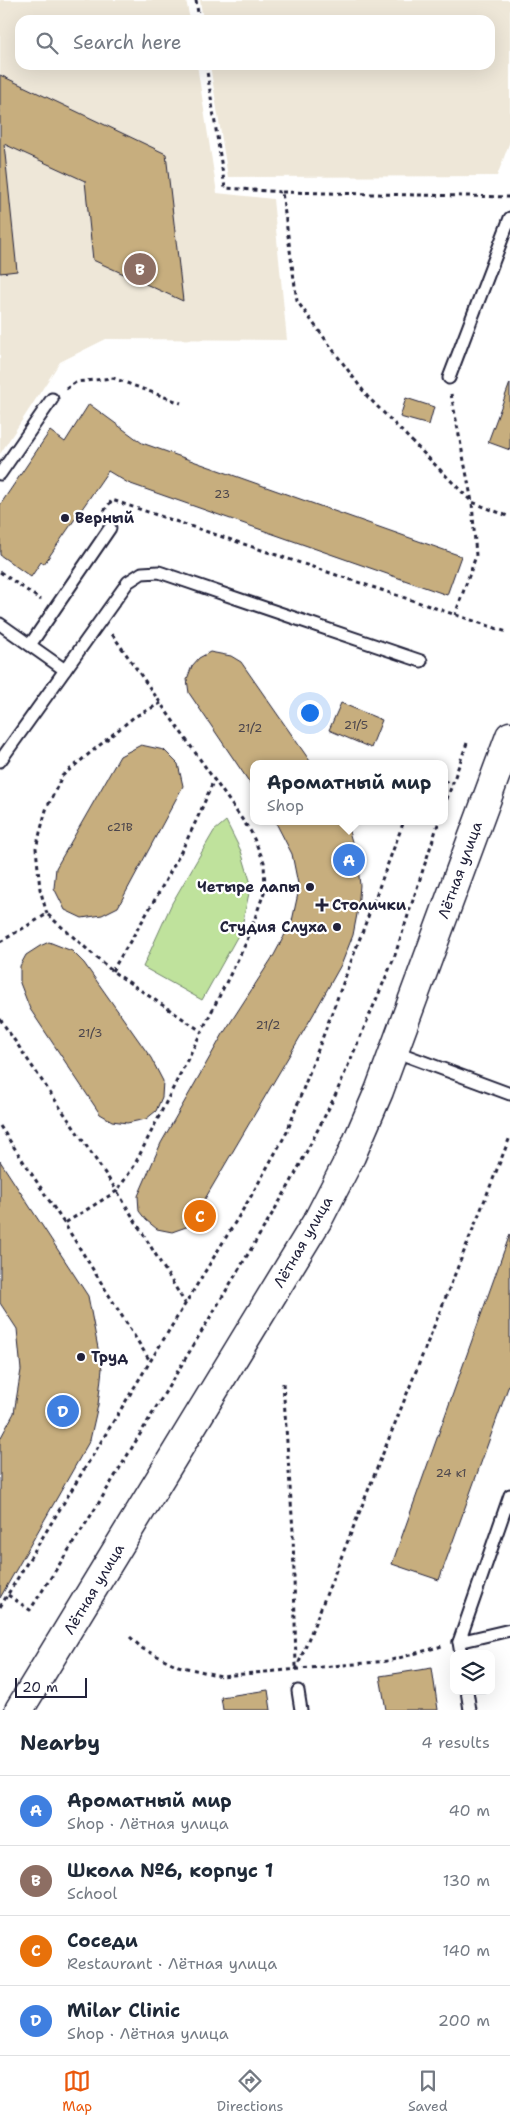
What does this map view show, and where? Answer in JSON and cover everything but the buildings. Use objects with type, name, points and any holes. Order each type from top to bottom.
[{"type":"street","name":"Лётная улица","points":[[19,1710],[319,1218],[351,1156],[394,1050],[510,736]]},
{"type":"lane","points":[[449,378],[510,218]]},
{"type":"lane","points":[[0,474],[52,399]]},
{"type":"lane","points":[[30,645],[110,528]]},
{"type":"lane","points":[[0,761],[128,582],[142,573],[159,572],[421,661]]},
{"type":"lane","points":[[0,624],[65,670]]},
{"type":"lane","points":[[394,1050],[510,1094]]},
{"type":"lane","points":[[460,1648],[510,1494]]},
{"type":"lane","points":[[460,1648],[510,1630]]},
{"type":"lane","points":[[298,1691],[301,1710]]},
{"type":"lane","points":[[468,1695],[470,1710]]},
{"type":"path","points":[[196,0],[198,15]]},
{"type":"path","points":[[207,70],[225,188],[282,192],[510,197]]},
{"type":"path","points":[[282,192],[297,301],[368,396],[472,502],[510,517]]},
{"type":"path","points":[[52,399],[76,382],[113,378],[181,403]]},
{"type":"path","points":[[449,378],[472,502],[476,556],[455,615]]},
{"type":"path","points":[[101,516],[112,500],[507,632]]},
{"type":"path","points":[[0,572],[41,600],[47,592]]},
{"type":"path","points":[[64,1223],[117,1191],[134,1166],[246,942],[265,890],[264,862],[251,832],[101,619]]},
{"type":"path","points":[[161,703],[134,717],[62,776],[46,810],[36,848],[40,889],[47,914],[112,971],[201,1032]]},
{"type":"path","points":[[448,796],[466,743]]},
{"type":"path","points":[[112,971],[163,888],[204,804],[214,779]]},
{"type":"path","points":[[448,782],[452,784]]},
{"type":"path","points":[[0,1607],[250,1198],[287,1132],[402,825]]},
{"type":"path","points":[[8,1595],[30,1610],[97,1506],[290,1184],[335,1096],[394,958],[439,825]]},
{"type":"path","points":[[0,942],[47,914]]},
{"type":"path","points":[[0,1019],[117,1191],[185,1303]]},
{"type":"path","points":[[0,1126],[64,1223],[150,1361]]},
{"type":"path","points":[[296,1670],[510,1137]]},
{"type":"path","points":[[283,1383],[293,1531],[296,1670]]},
{"type":"path","points":[[130,1637],[143,1649],[178,1666],[221,1676],[388,1661],[460,1648]]},
{"type":"shaded area","points":[[0,0],[186,0],[189,15],[15,15],[15,70],[198,70],[217,193],[273,199],[287,340],[106,339],[60,362],[0,454]]},
{"type":"shaded area","points":[[200,0],[510,0],[510,141],[497,176],[228,177],[211,70],[495,70],[495,15],[202,15]]},
{"type":"green space","points":[[226,821],[241,851],[251,884],[241,930],[202,1000],[143,967],[172,903],[214,831]]},
{"type":"place","name":"Школа №6, корпус 1","points":[[140,269]]},
{"type":"place","name":"Верный","points":[[65,518]]},
{"type":"place","name":"Ароматный мир","points":[[349,860]]},
{"type":"place","name":"Четыре лапы","points":[[310,887]]},
{"type":"place","name":"Столички","points":[[322,905]]},
{"type":"place","name":"Студия Слуха","points":[[337,927]]},
{"type":"place","name":"Соседи","points":[[200,1216]]},
{"type":"place","name":"Труд","points":[[81,1357]]},
{"type":"place","name":"Milar Clinic","points":[[63,1411]]}]
